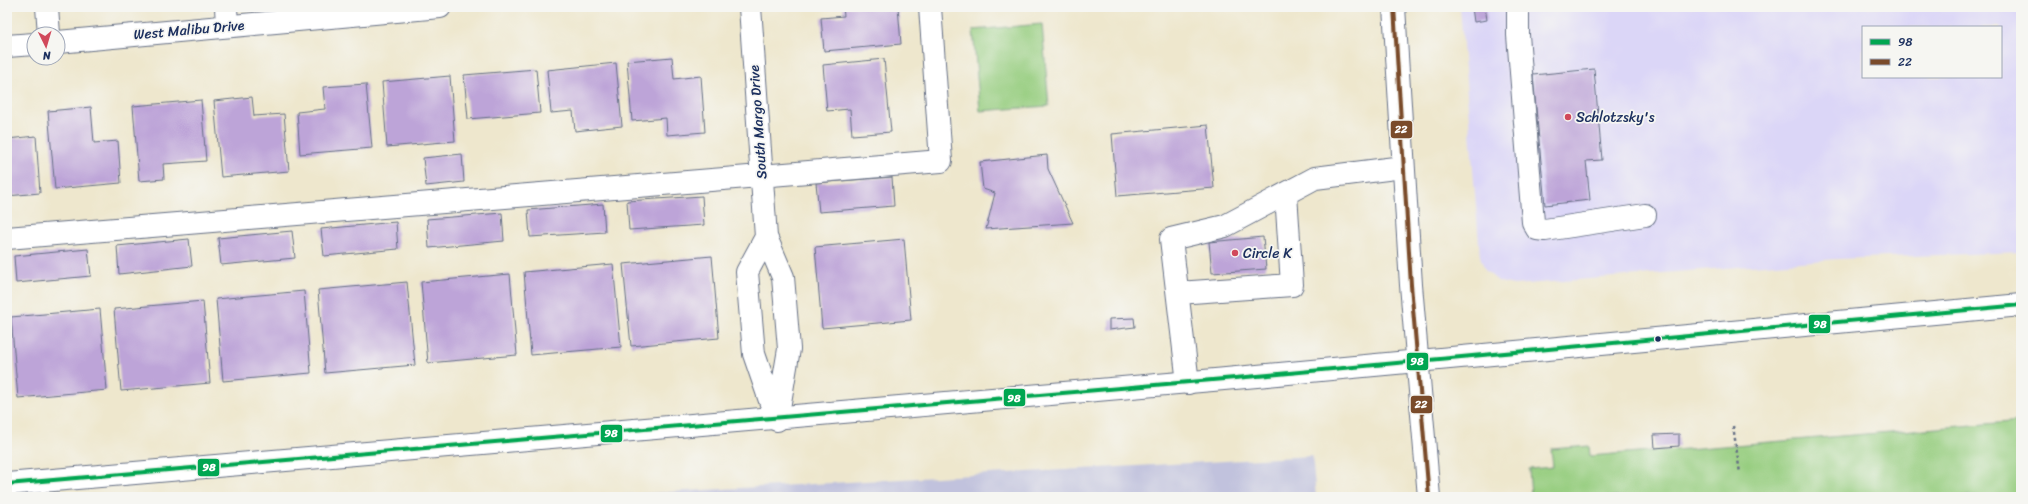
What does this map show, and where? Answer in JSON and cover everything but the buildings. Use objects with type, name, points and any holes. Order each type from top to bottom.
[{"type":"main road","points":[[47,7],[48,26]]},
{"type":"main road","name":"West Malibu Drive","points":[[66,41],[226,17],[440,7]]},
{"type":"main road","name":"South Margo Drive","points":[[750,7],[766,237],[783,277],[789,349],[777,420]]},
{"type":"main road","points":[[7,238],[941,161],[930,7]]},
{"type":"main road","points":[[1394,7],[1403,167],[1430,497]]},
{"type":"main road","points":[[1518,7],[1518,43],[1533,222],[1538,229],[1545,230],[1645,215]]},
{"type":"main road","points":[[7,46],[26,45]]},
{"type":"main road","points":[[1188,383],[1171,239],[1225,226],[1315,178],[1403,167]]},
{"type":"main road","points":[[1178,293],[1292,285],[1286,194]]},
{"type":"main road","points":[[766,237],[747,272],[754,354],[777,420]]},
{"type":"main road","points":[[7,484],[777,420],[2021,305]]},
{"type":"path","points":[[1733,426],[1740,473]]},
{"type":"shaded area","points":[[1460,7],[2021,7],[2021,252],[1837,259],[1514,285],[1499,282],[1485,270],[1480,256]]},
{"type":"shaded area","points":[[1312,456],[1316,497],[581,497]]},
{"type":"green space","points":[[1042,24],[1049,106],[980,111],[973,30]]},
{"type":"green space","points":[[2021,421],[2021,497],[1531,497],[1529,469],[1553,467],[1551,449],[1589,446],[1590,456]]},
{"type":"transit line","name":"22","points":[[1394,7],[1411,285],[1429,497]]},
{"type":"transit line","name":"98","points":[[7,484],[1014,398],[2021,305]]},
{"type":"place","name":"Schlotzsky's","points":[[1568,117]]},
{"type":"place","name":"Circle K","points":[[1235,253]]}]
